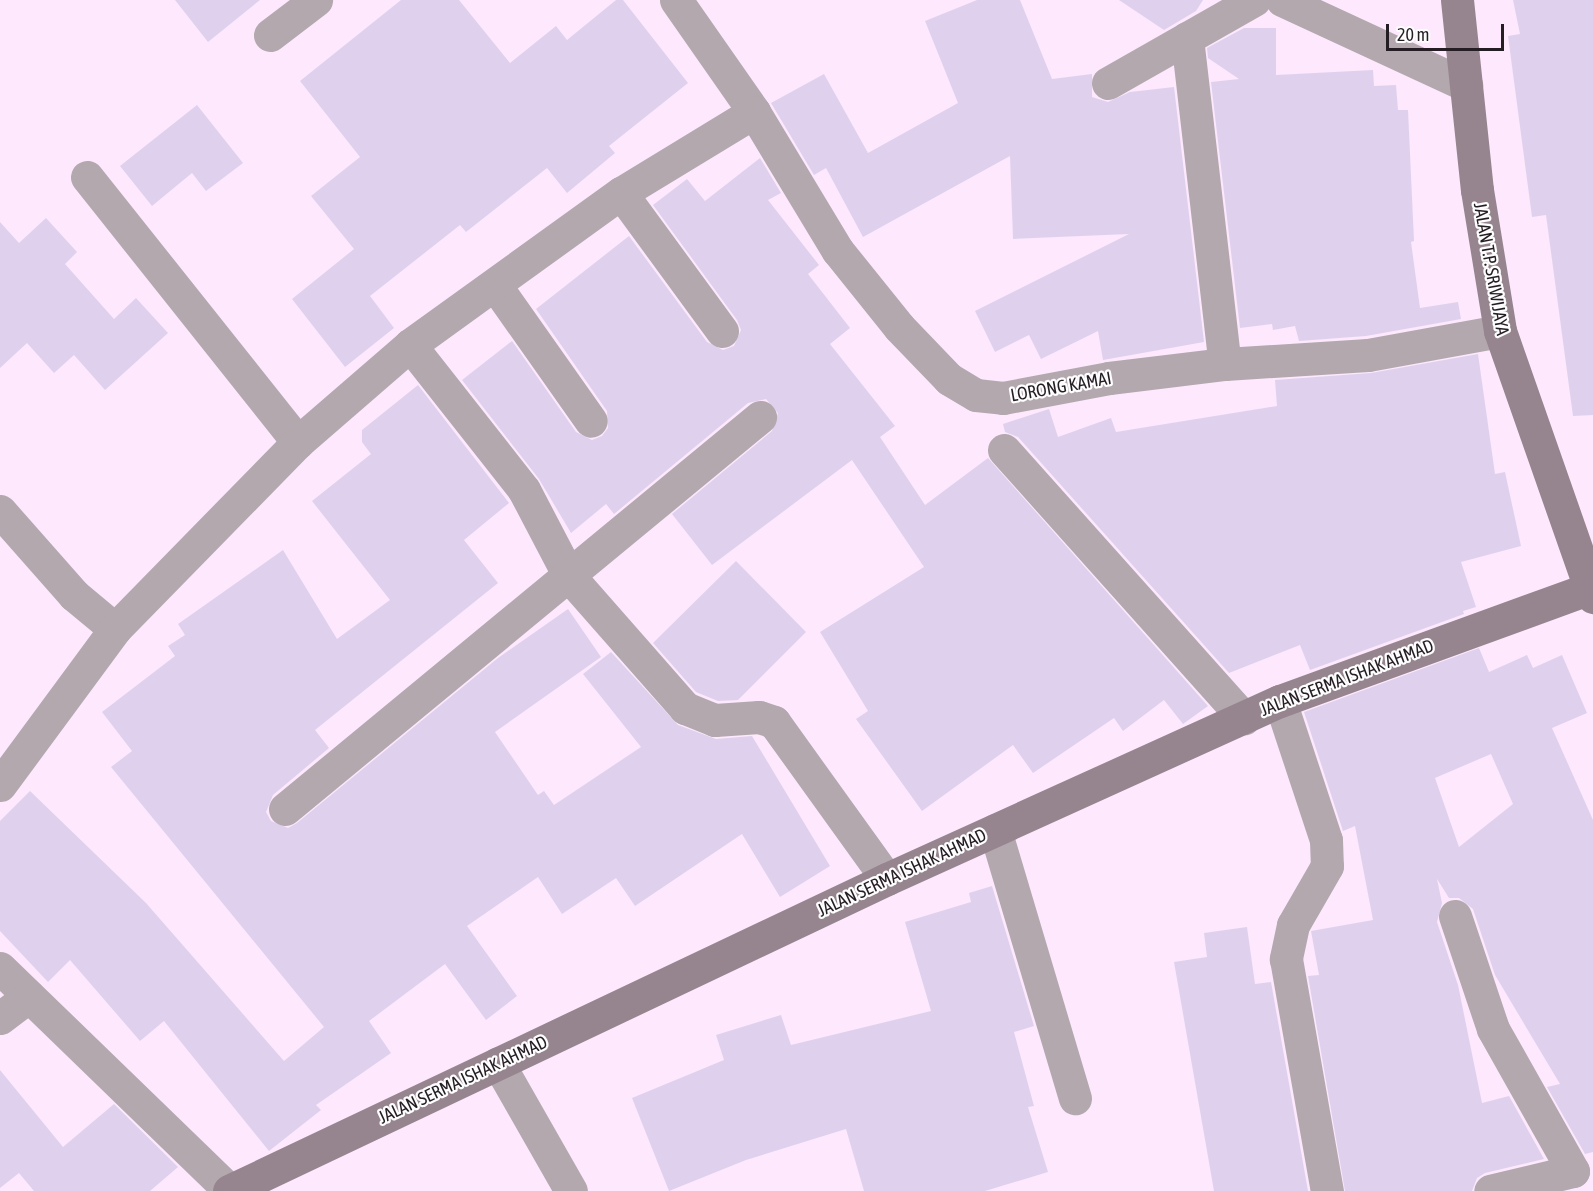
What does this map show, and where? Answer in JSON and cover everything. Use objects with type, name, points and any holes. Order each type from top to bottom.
[{"type":"street","points":[[270,35],[316,0]]},
{"type":"street","name":"LORONG KAMAI","points":[[676,0],[754,112],[838,251],[899,327],[942,372],[976,395],[1003,398],[1109,378],[1225,364],[1368,355],[1500,331]]},
{"type":"street","points":[[1108,83],[1254,0]]},
{"type":"street","points":[[1282,0],[1466,85]]},
{"type":"street","name":"JALAN T.P. SRIWIJAYA","points":[[1457,0],[1477,190],[1500,331],[1592,590]]},
{"type":"street","points":[[1187,38],[1225,364]]},
{"type":"street","points":[[0,785],[115,630],[298,442],[410,345],[621,193],[754,112]]},
{"type":"street","points":[[87,177],[298,442]]},
{"type":"street","points":[[621,193],[722,331]]},
{"type":"street","points":[[495,285],[591,420]]},
{"type":"street","points":[[410,345],[524,490],[568,576],[685,708],[715,720],[759,717],[774,722],[887,879]]},
{"type":"street","points":[[285,809],[760,417]]},
{"type":"street","points":[[1004,450],[1244,718]]},
{"type":"street","points":[[0,512],[74,594],[115,630]]},
{"type":"street","name":"JALAN SERMA ISHAK AHMAD","points":[[229,1191],[887,879],[1280,701],[1592,590]]},
{"type":"street","points":[[1280,701],[1326,840],[1327,866],[1293,924],[1286,958],[1327,1191]]},
{"type":"street","points":[[995,830],[1075,1098]]},
{"type":"street","points":[[1455,916],[1493,1029],[1584,1176],[1490,1191]]},
{"type":"street","points":[[0,968],[229,1191]]},
{"type":"street","points":[[0,1018],[29,996]]},
{"type":"street","points":[[498,1063],[571,1191]]},
{"type":"building","points":[[175,0],[260,0],[208,42]]},
{"type":"building","points":[[401,0],[459,0],[510,63],[556,26],[567,40],[616,0],[623,0],[688,83],[609,146],[615,153],[567,193],[547,168],[466,232],[460,225],[370,296],[394,328],[345,367],[292,299],[354,249],[311,196],[360,157],[300,81]]},
{"type":"building","points":[[977,0],[1020,0],[1052,79],[1092,74],[1092,97],[1108,102],[1130,92],[1174,87],[1204,342],[1103,360],[1098,331],[1041,359],[1029,335],[995,352],[975,311],[1129,234],[1013,239],[1010,156],[863,237],[826,168],[814,175],[771,103],[824,74],[868,153],[958,103],[925,21]]},
{"type":"building","points":[[1119,0],[1203,0],[1196,11],[1164,30]]},
{"type":"building","points":[[1513,0],[1593,0],[1593,415],[1573,416],[1546,215],[1532,217],[1508,36],[1520,34]]},
{"type":"building","points":[[1244,28],[1276,28],[1276,75],[1373,70],[1374,86],[1396,85],[1398,110],[1408,110],[1414,241],[1411,242],[1420,308],[1458,302],[1461,319],[1366,336],[1299,341],[1295,326],[1273,330],[1272,324],[1240,328],[1211,82],[1239,79],[1208,58],[1207,48]]},
{"type":"building","points":[[197,105],[243,163],[206,191],[192,173],[152,206],[120,166]]},
{"type":"building","points":[[760,158],[781,193],[768,200],[819,265],[808,274],[850,328],[830,344],[895,426],[880,437],[925,505],[988,458],[1208,706],[1183,724],[1164,700],[1123,731],[1114,718],[1033,773],[1013,745],[922,811],[856,719],[868,711],[820,632],[924,567],[852,460],[712,565],[672,514],[772,431],[778,413],[766,399],[748,403],[614,514],[606,504],[571,533],[539,479],[462,380],[512,341],[576,432],[592,440],[602,436],[608,428],[607,411],[536,309],[629,236],[707,342],[723,350],[734,346],[741,330],[737,320],[653,205],[687,179],[705,201]]},
{"type":"building","points":[[46,218],[77,252],[65,264],[114,319],[136,298],[168,333],[105,390],[74,355],[54,373],[27,343],[0,368],[0,222],[19,243]]},
{"type":"building","points":[[1478,354],[1495,474],[1505,472],[1521,546],[1461,562],[1476,607],[1463,611],[1464,614],[1310,670],[1300,645],[1229,673],[1018,437],[1005,432],[1003,424],[1049,409],[1058,437],[1111,418],[1116,432],[1277,406],[1275,380],[1371,373]]},
{"type":"building","points":[[418,385],[509,503],[464,540],[498,583],[315,730],[329,748],[273,795],[266,812],[271,821],[288,828],[297,823],[498,658],[568,609],[601,657],[495,732],[538,795],[544,791],[554,805],[641,747],[583,674],[611,652],[678,725],[716,739],[752,736],[830,866],[780,897],[742,834],[635,906],[616,878],[562,914],[538,877],[467,926],[517,996],[486,1020],[445,964],[369,1021],[391,1053],[316,1105],[321,1110],[269,1151],[164,1021],[140,1041],[70,960],[48,982],[0,931],[0,821],[30,791],[146,903],[284,1061],[324,1027],[111,767],[132,751],[102,712],[175,656],[168,646],[185,635],[178,624],[283,550],[337,639],[390,600],[312,501],[371,454],[362,442],[362,430]]},
{"type":"building","points":[[736,561],[806,632],[738,700],[718,701],[696,692],[653,643]]},
{"type":"building","points":[[1479,648],[1489,672],[1527,655],[1533,668],[1562,655],[1587,713],[1552,728],[1593,820],[1593,1152],[1585,1154],[1547,1087],[1560,1084],[1495,975],[1473,909],[1459,898],[1449,898],[1437,879],[1442,903],[1437,922],[1458,985],[1482,1103],[1509,1096],[1544,1159],[1485,1173],[1477,1178],[1472,1191],[1345,1191],[1308,976],[1319,975],[1311,931],[1373,920],[1355,826],[1343,831],[1304,712]],"holes":[[[1491,754],[1513,804],[1459,847],[1435,778]]]},
{"type":"building","points":[[992,886],[1034,1026],[1014,1032],[1034,1106],[1028,1107],[1048,1172],[985,1191],[864,1191],[846,1129],[746,1160],[669,1191],[632,1098],[724,1060],[716,1035],[781,1015],[791,1045],[931,1011],[905,922],[971,902],[969,893]]},
{"type":"building","points":[[1247,927],[1255,984],[1271,982],[1308,1191],[1214,1191],[1174,962],[1207,957],[1204,933]]},
{"type":"building","points":[[0,1070],[63,1147],[114,1104],[178,1167],[150,1191],[34,1191],[19,1173],[0,1188]]}]
